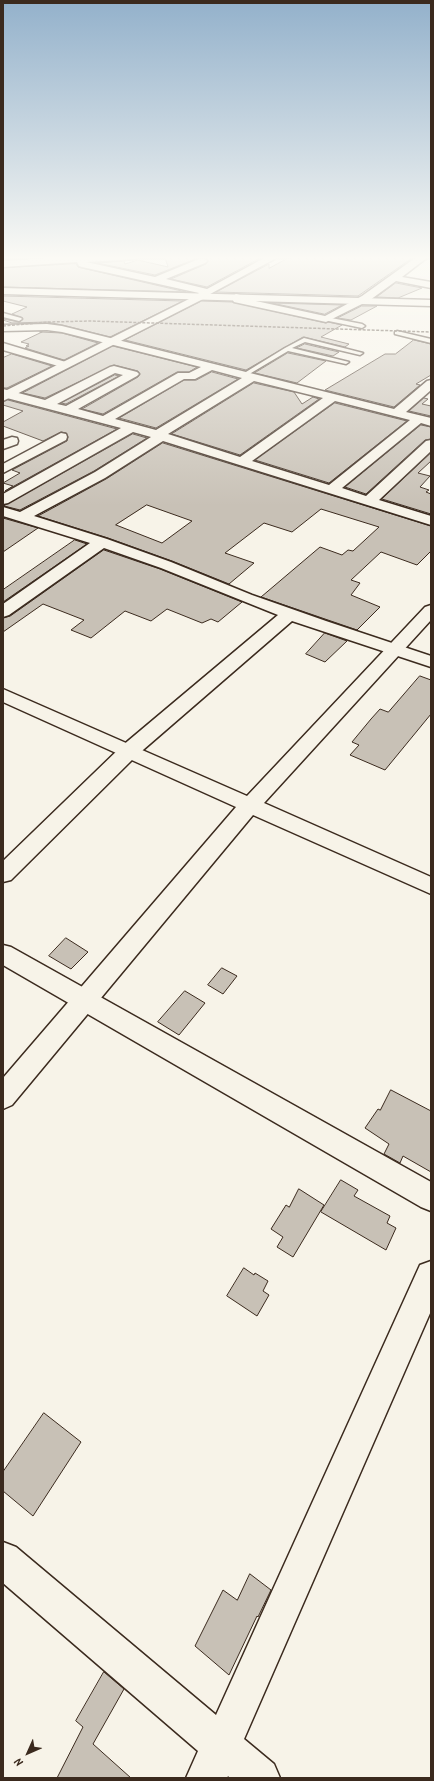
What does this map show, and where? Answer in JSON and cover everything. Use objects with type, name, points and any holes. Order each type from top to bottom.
[{"type":"main road","points":[[104,339],[425,421]]},
{"type":"main road","points":[[5,395],[116,339]]},
{"type":"main road","points":[[3,346],[65,365]]},
{"type":"main road","points":[[106,419],[182,375],[191,377],[211,366]]},
{"type":"main road","points":[[47,404],[114,369],[134,374],[69,409]]},
{"type":"main road","points":[[21,517],[100,475],[248,376]]},
{"type":"main road","points":[[396,414],[431,384]]},
{"type":"main road","points":[[5,395],[106,419],[431,521]]},
{"type":"main road","points":[[243,461],[333,397]]},
{"type":"main road","points":[[331,490],[425,421]]},
{"type":"main road","points":[[3,500],[132,427]]},
{"type":"main road","points":[[3,469],[61,437]]},
{"type":"main road","points":[[368,502],[431,444]]},
{"type":"main road","points":[[3,511],[102,542],[166,565],[290,614],[431,662]]},
{"type":"main road","points":[[3,612],[102,542]]},
{"type":"main road","points":[[3,1097],[250,805],[431,610]]},
{"type":"main road","points":[[3,874],[129,751],[290,614]]},
{"type":"main road","points":[[3,695],[431,886]]},
{"type":"main road","points":[[3,954],[431,1197]]},
{"type":"main road","points":[[206,1778],[431,1276]]},
{"type":"main road","points":[[3,1560],[260,1778]]},
{"type":"lane","points":[[248,376],[287,349],[304,340],[360,353]]},
{"type":"lane","points":[[287,349],[346,362]]},
{"type":"building","points":[[27,339],[84,339],[98,343],[64,360],[25,348],[29,346],[26,346],[29,344],[21,342]]},
{"type":"building","points":[[127,339],[299,339],[246,370],[125,340]]},
{"type":"building","points":[[312,339],[329,339],[349,344],[345,347]]},
{"type":"building","points":[[414,340],[431,344],[431,375],[416,384],[420,385],[394,407],[325,390],[385,354],[395,354]]},
{"type":"building","points":[[305,344],[339,352],[333,356],[297,348]]},
{"type":"building","points":[[113,346],[197,367],[189,372],[177,372],[103,414],[82,409],[138,377],[140,374],[138,371],[114,365],[45,398],[23,393]]},
{"type":"building","points":[[288,353],[326,361],[297,383],[255,373]]},
{"type":"building","points":[[12,354],[52,366],[7,388],[3,388],[3,358]]},
{"type":"building","points":[[212,372],[238,379],[156,428],[119,418],[184,380],[196,380]]},
{"type":"building","points":[[115,375],[119,376],[66,404],[61,403]]},
{"type":"building","points":[[254,383],[294,392],[302,404],[313,397],[319,399],[240,455],[172,434]]},
{"type":"building","points":[[424,398],[428,399],[422,404],[431,406],[431,416],[409,411]]},
{"type":"building","points":[[8,400],[117,429],[5,491],[13,486],[3,483],[20,473],[12,470],[67,441],[68,437],[66,433],[61,432],[43,441],[3,426],[3,422],[23,411],[3,405],[3,402]]},
{"type":"building","points":[[335,403],[407,421],[329,483],[255,460]]},
{"type":"building","points":[[421,425],[431,427],[431,439],[425,440],[366,494],[345,487]]},
{"type":"building","points":[[133,434],[147,438],[94,471],[20,510],[4,506]]},
{"type":"building","points":[[163,443],[431,526],[431,551],[417,565],[381,552],[351,580],[360,583],[351,595],[380,607],[357,630],[261,597],[320,547],[342,555],[348,550],[353,551],[379,527],[321,509],[292,532],[264,523],[225,553],[254,563],[229,584],[172,561],[108,538],[38,516],[106,479]],"holes":[[[147,505],[192,521],[162,543],[116,525]]]},
{"type":"building","points":[[431,453],[431,461],[418,473],[430,476],[420,487],[429,490],[426,492],[431,494],[431,514],[382,499]]},
{"type":"building","points":[[3,518],[38,528],[3,552]]},
{"type":"building","points":[[75,540],[87,544],[3,602],[3,590]]},
{"type":"building","points":[[104,550],[160,569],[242,602],[218,622],[211,619],[202,623],[167,609],[151,621],[125,611],[91,638],[71,630],[84,620],[43,604],[3,632],[3,618],[10,616]]},
{"type":"building","points":[[325,633],[347,641],[325,662],[306,654]]},
{"type":"building","points":[[420,676],[431,680],[431,714],[385,770],[350,755],[359,745],[352,742],[371,719],[380,709],[388,712]]},
{"type":"building","points":[[66,938],[88,952],[71,969],[49,956]]},
{"type":"building","points":[[222,968],[237,976],[223,994],[208,985]]},
{"type":"building","points":[[185,991],[205,1003],[179,1035],[158,1022]]},
{"type":"building","points":[[391,1090],[431,1111],[431,1172],[403,1156],[400,1163],[384,1154],[389,1144],[365,1128],[378,1109],[380,1110]]},
{"type":"building","points":[[341,1180],[358,1190],[354,1196],[390,1216],[387,1223],[396,1228],[386,1250],[321,1212]]},
{"type":"building","points":[[299,1189],[324,1205],[293,1257],[277,1247],[283,1237],[271,1229],[286,1205],[289,1207]]},
{"type":"building","points":[[244,1268],[254,1275],[255,1273],[268,1281],[263,1291],[269,1295],[257,1316],[227,1296]]},
{"type":"building","points":[[44,1413],[81,1442],[33,1516],[3,1491],[3,1472]]},
{"type":"building","points":[[250,1574],[271,1590],[229,1675],[195,1646],[223,1590],[237,1600]]},
{"type":"building","points":[[104,1672],[124,1689],[93,1744],[131,1778],[57,1778],[83,1727],[76,1721]]}]
